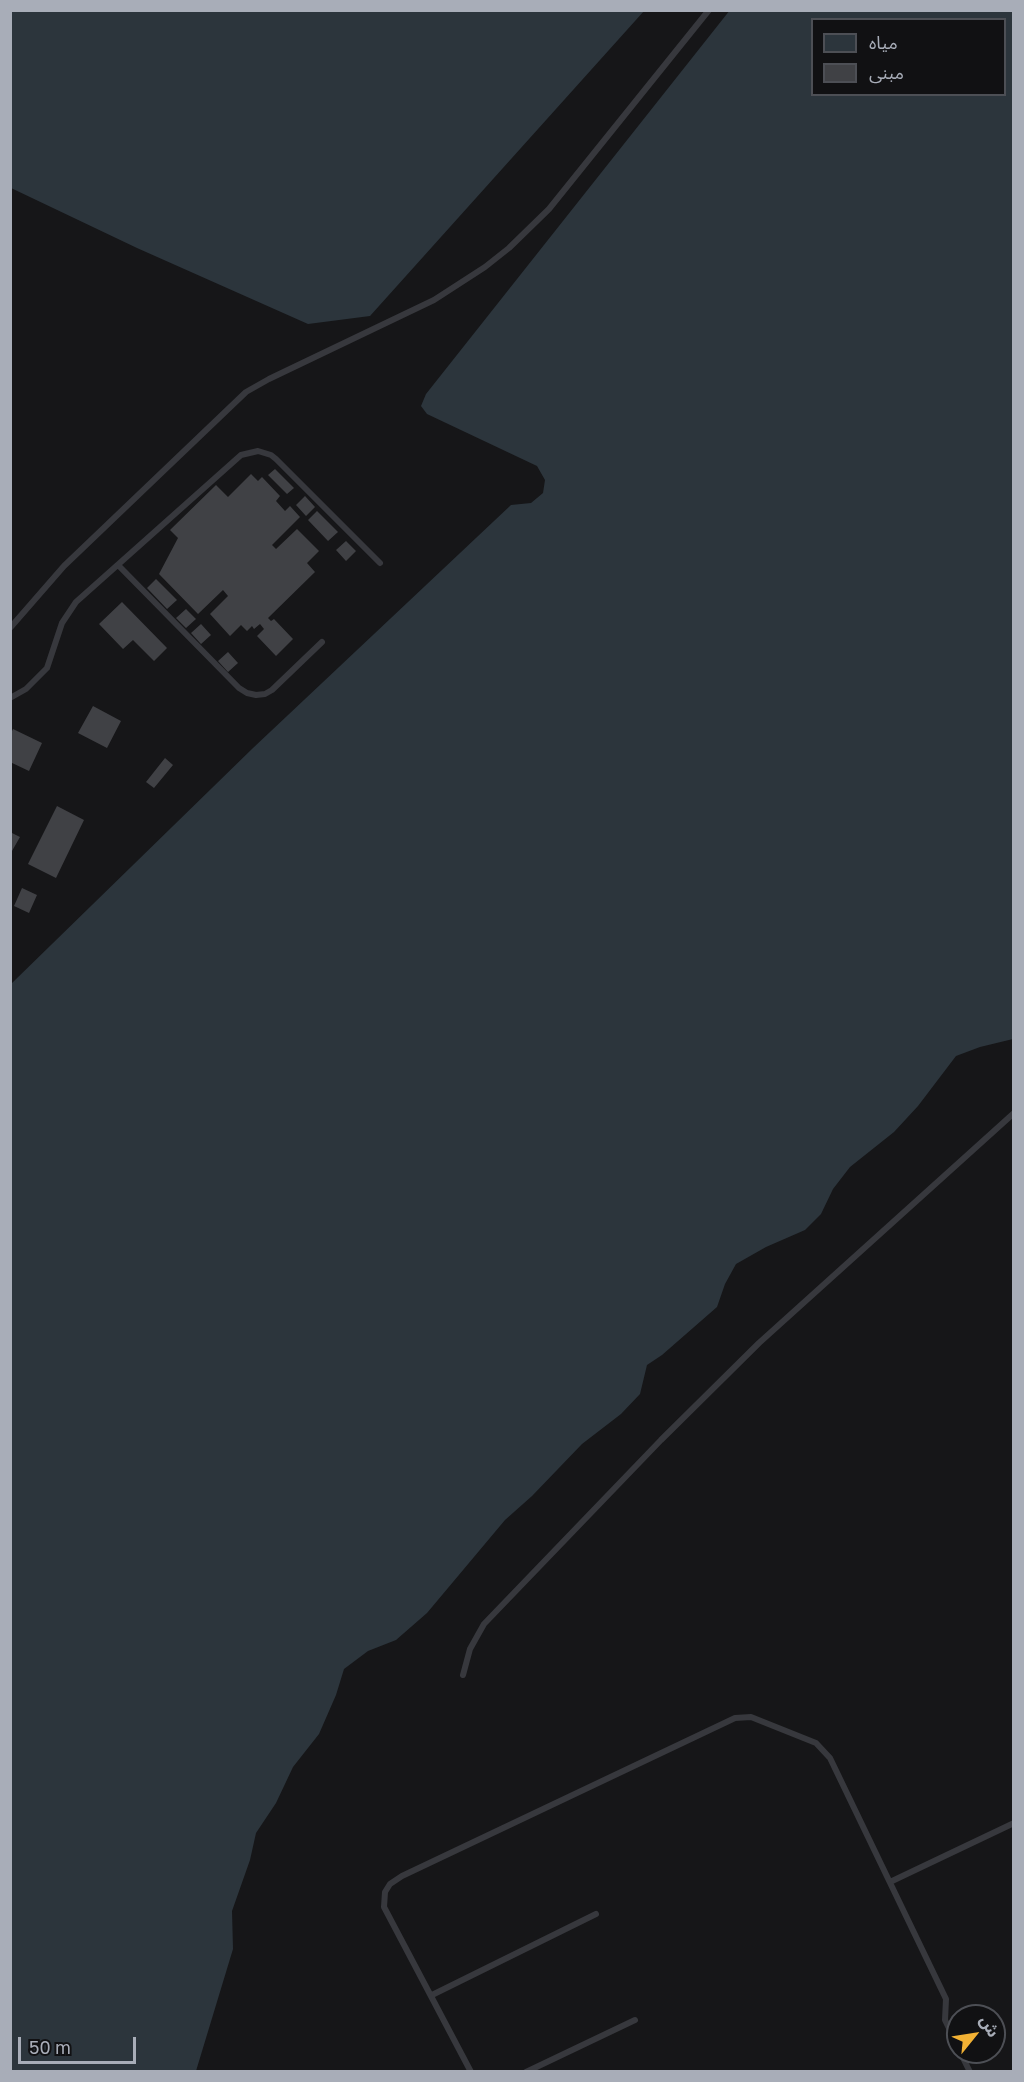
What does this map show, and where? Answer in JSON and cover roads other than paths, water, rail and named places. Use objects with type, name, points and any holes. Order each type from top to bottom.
[{"type":"lane","points":[[10,628],[64,566],[246,392],[434,300],[477,273],[509,248],[561,195],[709,10]]},
{"type":"lane","points":[[10,698],[26,689],[47,668],[67,613],[76,602],[241,454],[258,451],[271,454],[380,563]]},
{"type":"lane","points":[[118,565],[239,688],[247,693],[265,694],[272,690],[322,642]]},
{"type":"lane","points":[[463,1675],[470,1649],[484,1624],[661,1440],[759,1343],[1014,1113]]},
{"type":"lane","points":[[471,2072],[384,1907],[385,1892],[390,1884],[402,1876],[735,1718],[751,1717],[816,1743],[830,1758],[946,1999],[946,2022]]},
{"type":"lane","points":[[890,1882],[1014,1823]]},
{"type":"lane","points":[[432,1995],[597,1914]]},
{"type":"lane","points":[[526,2072],[635,2020]]},
{"type":"water","points":[[730,10],[1013,11],[1013,1039],[956,1056],[918,1106],[894,1132],[850,1167],[833,1189],[821,1214],[805,1230],[766,1247],[736,1264],[725,1284],[717,1307],[662,1355],[647,1365],[640,1394],[621,1414],[582,1444],[532,1496],[505,1520],[427,1613],[396,1640],[368,1651],[344,1669],[336,1695],[319,1734],[293,1767],[276,1803],[256,1833],[250,1860],[232,1911],[233,1949],[196,2071],[11,2071],[11,984],[253,748],[511,505],[531,503],[543,493],[545,480],[537,466],[427,414],[421,406],[426,394]]},
{"type":"water","points":[[10,11],[644,11],[370,316],[308,324],[137,248],[11,188]]}]
